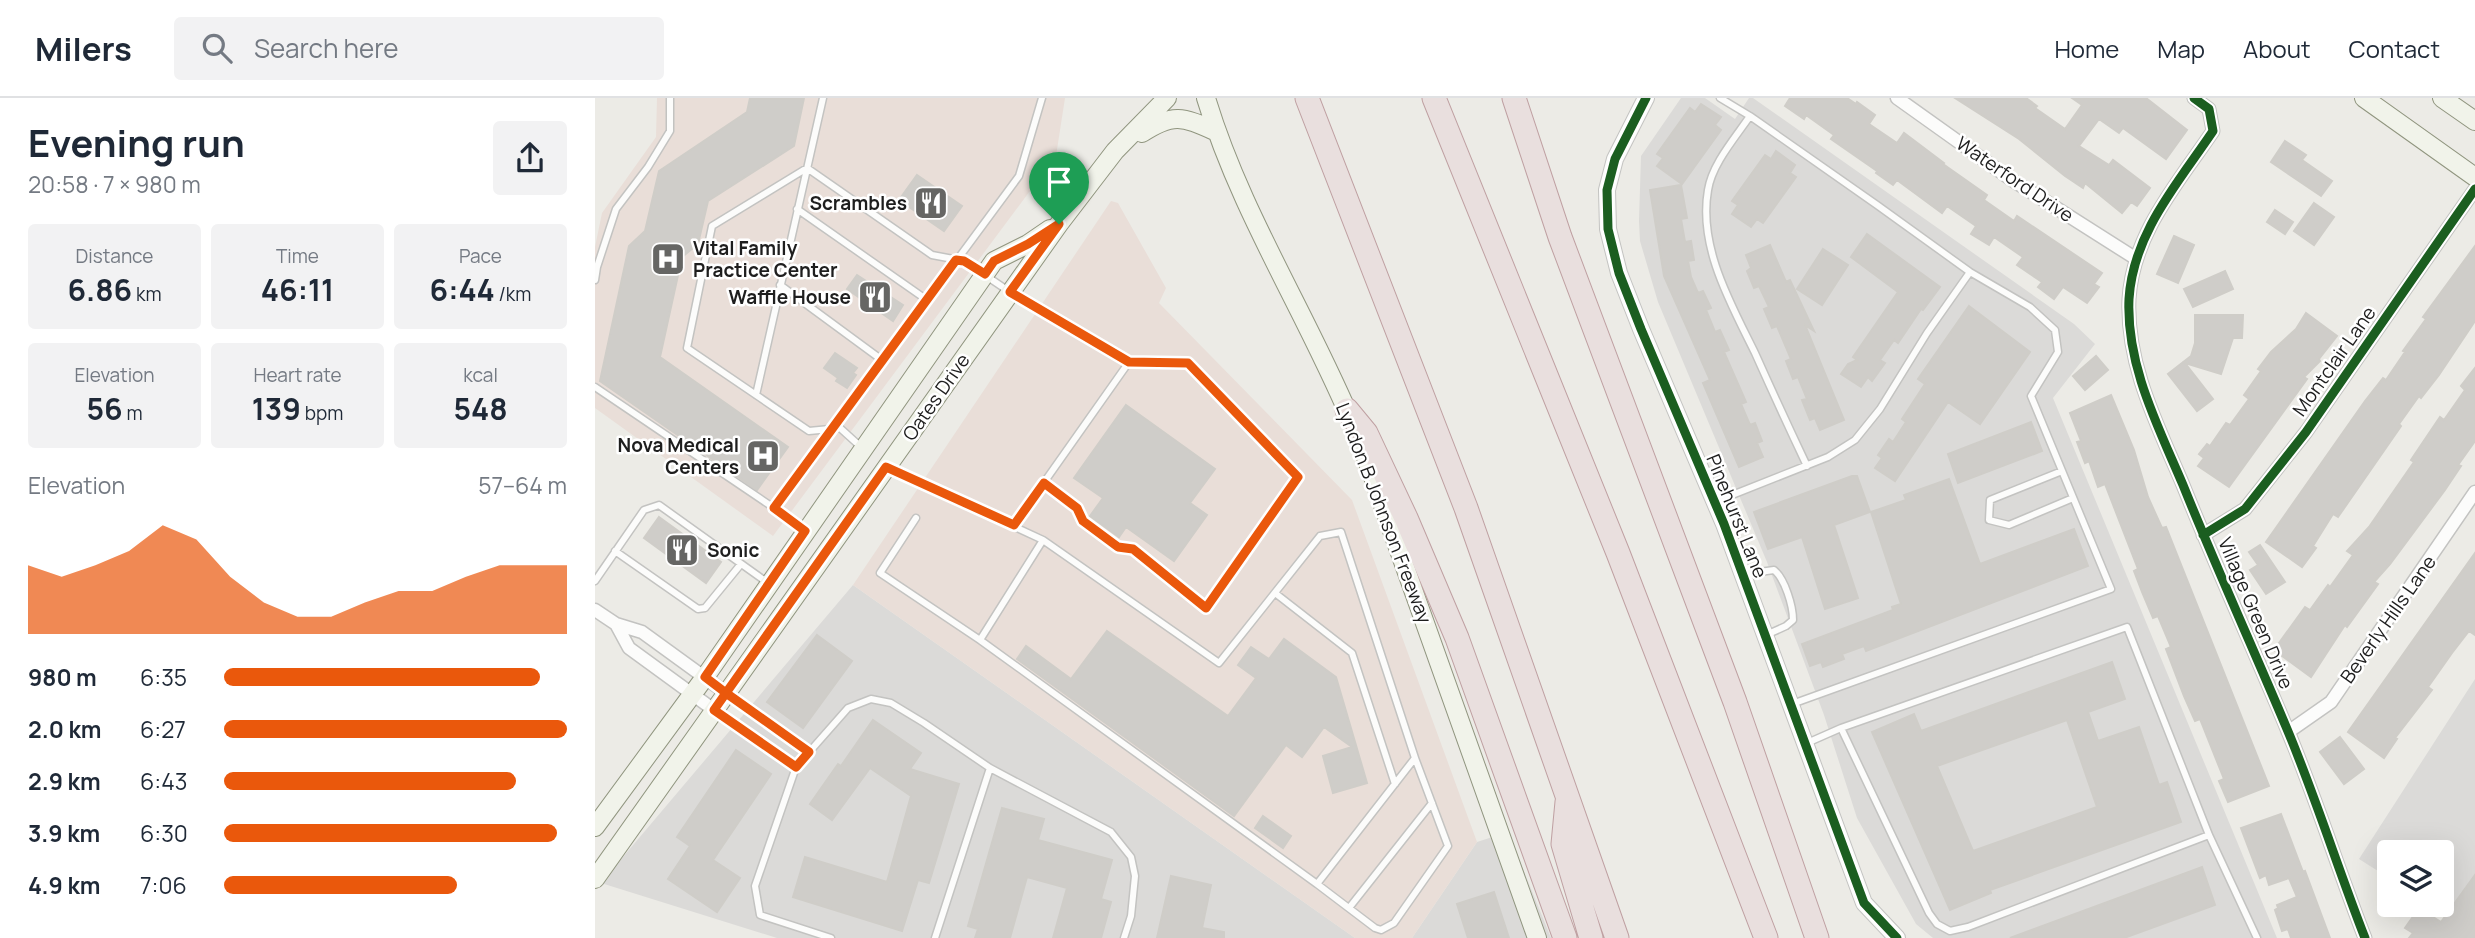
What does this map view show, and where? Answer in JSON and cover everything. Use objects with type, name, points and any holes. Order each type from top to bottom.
[{"type":"highway","points":[[1307,98],[1466,508],[1617,938]]},
{"type":"highway","points":[[1434,98],[1613,541],[1766,938]]},
{"type":"highway","points":[[1514,98],[1560,237],[1735,702],[1817,938]]},
{"type":"highway","points":[[1347,410],[1366,433],[1457,638],[1565,938]]},
{"type":"highway","points":[[1567,792],[1563,844],[1591,938]]},
{"type":"main road","name":"Oates Drive","points":[[595,879],[1059,224],[1115,151],[1167,98]]},
{"type":"main road","name":"Lyndon B Johnson Freeway","points":[[1206,98],[1217,132],[1258,228],[1347,410],[1389,518],[1537,938]]},
{"type":"main road","points":[[2364,98],[2475,177]]},
{"type":"main road","points":[[2442,98],[2475,121]]},
{"type":"main road","points":[[1115,151],[1161,121],[1181,119],[1217,132]]},
{"type":"main road","name":"Oates Drive","points":[[595,827],[705,677],[994,261],[1059,224]]},
{"type":"main road","points":[[862,449],[886,467]]},
{"type":"street","name":"Waterford Drive","points":[[1896,98],[2012,180],[2135,258]]},
{"type":"street","name":"Village Green Drive","points":[[2194,98],[2209,109],[2213,131],[2148,227],[2135,258],[2129,299],[2131,339],[2137,373],[2288,732],[2365,938]]},
{"type":"street","name":"Pinehurst Lane","points":[[1640,101],[1615,159],[1607,190],[1608,229],[1619,273],[1714,502],[1864,903],[1897,938]]},
{"type":"street","name":"Montclair Lane","points":[[2203,535],[2245,509],[2291,451],[2475,189]]},
{"type":"street","name":"Beverly Hills Lane","points":[[2288,732],[2330,702],[2475,492]]},
{"type":"street","points":[[595,610],[616,624],[642,632],[726,693]]},
{"type":"street","points":[[616,624],[629,648],[714,710]]},
{"type":"lane","points":[[595,280],[616,209],[648,167],[670,131],[670,98]]},
{"type":"lane","points":[[756,395],[823,98]]},
{"type":"lane","points":[[774,508],[1019,176],[1042,98]]},
{"type":"lane","points":[[1720,98],[1970,272],[2030,307],[2055,330],[2058,352],[2031,396],[2111,589],[1790,705]]},
{"type":"lane","points":[[1749,116],[1716,167],[1708,187],[1705,211],[1710,245],[1734,309],[1807,466]]},
{"type":"lane","points":[[807,168],[932,256],[964,261],[1010,292],[1129,362],[1188,363],[1298,477],[1206,608],[1133,549],[1118,547],[1083,521],[1077,508],[1044,483]]},
{"type":"lane","points":[[807,168],[712,226],[687,348],[809,431],[840,428],[862,449]]},
{"type":"lane","points":[[797,209],[927,300]]},
{"type":"lane","points":[[1714,502],[1807,466],[1855,440],[1880,409],[1970,272]]},
{"type":"lane","points":[[781,285],[883,360]]},
{"type":"lane","points":[[1014,525],[1129,362]]},
{"type":"lane","points":[[595,387],[805,531]]},
{"type":"lane","points":[[886,467],[1043,540],[1219,663],[1320,536],[1341,532],[1415,758],[1448,846],[1394,923],[1381,930],[1375,928],[980,640],[880,573],[916,518]]},
{"type":"lane","points":[[2062,471],[1990,500],[1989,520],[2009,525],[2073,498]]},
{"type":"lane","points":[[595,581],[644,510],[659,505],[768,584]]},
{"type":"lane","points":[[980,640],[1043,540]]},
{"type":"lane","points":[[615,551],[698,609],[705,608],[741,564]]},
{"type":"lane","points":[[1742,575],[1774,570],[1780,574],[1793,611],[1793,620],[1765,636]]},
{"type":"lane","points":[[1275,593],[1352,653],[1395,784]]},
{"type":"lane","points":[[1805,744],[1841,728],[2127,628],[2210,835],[2257,938]]},
{"type":"lane","points":[[726,693],[809,752]]},
{"type":"lane","points":[[831,938],[760,915],[755,886],[796,767],[848,708],[871,699],[891,703],[990,768],[1111,832],[1131,857],[1135,876],[1131,916],[1124,938]]},
{"type":"lane","points":[[714,710],[796,767]]},
{"type":"lane","points":[[1841,728],[1929,913],[1937,924],[1950,931],[1968,927],[2210,835]]},
{"type":"lane","points":[[1317,884],[1415,758]]},
{"type":"lane","points":[[935,938],[990,768]]},
{"type":"lane","points":[[1349,908],[1431,803]]},
{"type":"shaded area","points":[[657,98],[1065,98],[1056,156],[773,536],[595,408],[595,247],[602,213],[656,137]]},
{"type":"shaded area","points":[[1681,98],[1705,98],[1735,119],[1749,98],[1753,98],[2074,324],[2095,344],[2053,398],[2277,938],[1933,938],[1916,924],[1857,818],[1824,715],[1767,562],[1658,302],[1640,241],[1641,156]]},
{"type":"shaded area","points":[[1111,201],[1118,203],[1166,288],[1159,303],[1352,500],[1477,842],[1412,938],[1355,938],[853,585]]},
{"type":"shaded area","points":[[853,585],[1355,938],[777,938],[601,883]]},
{"type":"shaded area","points":[[2475,679],[2475,935],[2447,917],[2454,917],[2454,840],[2377,840],[2377,870],[2359,859]]},
{"type":"shaded area","points":[[1508,832],[1551,938],[1412,938],[1477,842]]},
{"type":"building","points":[[750,98],[804,98],[794,146],[708,201],[698,244],[682,257],[660,357],[788,447],[757,490],[600,381],[629,246],[645,231],[659,171],[747,112]]},
{"type":"building","points":[[1790,98],[1847,98],[1856,104],[1857,102],[1875,115],[1869,124],[1897,143],[1904,133],[1987,195],[1984,200],[2014,221],[2017,216],[2102,273],[2094,284],[2099,287],[2087,303],[2063,287],[2054,299],[2038,287],[2042,282],[2017,265],[2023,257],[1994,237],[1989,245],[1971,234],[1976,226],[1947,206],[1942,213],[1897,180],[1893,185],[1831,139],[1834,135],[1806,115],[1804,119],[1785,106]]},
{"type":"building","points":[[1955,98],[2026,98],[2037,106],[2035,108],[2065,129],[2082,105],[2072,98],[2146,98],[2187,130],[2166,159],[2123,128],[2119,133],[2099,119],[2079,146],[2109,165],[2113,160],[2150,188],[2137,206],[2131,202],[2122,213],[2085,183],[2083,188],[2019,139]]},
{"type":"building","points":[[1701,104],[1721,117],[1715,125],[1721,130],[1682,184],[1657,166],[1663,158],[1657,154],[1690,108],[1695,112]]},
{"type":"building","points":[[2285,141],[2306,155],[2302,160],[2332,181],[2321,196],[2271,162]]},
{"type":"building","points":[[1776,151],[1795,165],[1790,173],[1796,177],[1763,223],[1757,219],[1751,227],[1732,214],[1738,205],[1732,201],[1765,155],[1771,159]]},
{"type":"building","name":"Scrambles","points":[[917,175],[962,206],[944,231],[899,200]]},
{"type":"building","points":[[1681,185],[1687,218],[1681,219],[1685,242],[1691,241],[1694,260],[1688,261],[1691,277],[1698,293],[1703,291],[1711,308],[1706,310],[1715,332],[1720,330],[1729,350],[1724,352],[1746,402],[1741,404],[1750,425],[1755,423],[1762,441],[1757,443],[1763,457],[1739,467],[1703,383],[1710,380],[1664,276],[1650,190]]},
{"type":"building","points":[[2314,203],[2334,217],[2314,245],[2294,231]]},
{"type":"building","points":[[2275,210],[2293,222],[2285,234],[2267,222]]},
{"type":"building","points":[[1867,234],[1940,287],[1898,343],[1894,340],[1880,360],[1885,363],[1872,381],[1868,377],[1861,387],[1841,374],[1848,364],[1857,360],[1853,357],[1898,292],[1851,257]]},
{"type":"building","points":[[2174,236],[2194,245],[2178,283],[2157,274]]},
{"type":"building","points":[[1770,245],[1786,282],[1790,280],[1814,331],[1805,325],[1844,420],[1820,430],[1815,418],[1810,420],[1802,400],[1807,399],[1798,377],[1793,379],[1786,361],[1791,359],[1777,326],[1772,328],[1764,309],[1769,307],[1759,286],[1754,288],[1747,271],[1751,268],[1746,255]]},
{"type":"building","points":[[2475,246],[2475,321],[2439,375],[2421,398],[2419,396],[2399,424],[2401,426],[2338,517],[2333,514],[2313,546],[2316,548],[2302,567],[2266,542],[2365,401],[2383,378],[2386,380],[2426,319],[2423,317]]},
{"type":"building","points":[[1823,249],[1848,265],[1822,305],[1797,289]]},
{"type":"building","points":[[2225,271],[2233,289],[2193,307],[2184,289]]},
{"type":"building","name":"Waffle House","points":[[857,275],[903,305],[893,321],[847,289]]},
{"type":"building","points":[[1969,306],[2030,352],[1980,424],[1948,402],[1895,481],[1875,468],[1882,458],[1878,455],[1889,439],[1893,442],[1906,422],[1902,419],[1925,384],[1918,379]]},
{"type":"building","points":[[2306,313],[2337,336],[2320,361],[2304,377],[2307,379],[2229,487],[2198,466],[2204,458],[2199,454],[2207,444],[2210,446],[2226,423],[2230,425],[2249,399],[2244,395],[2261,371],[2258,369],[2271,352],[2296,329]]},
{"type":"building","points":[[2195,315],[2243,315],[2242,338],[2233,338],[2221,374],[2185,363],[2213,399],[2197,411],[2168,374],[2191,356],[2195,343]]},
{"type":"building","points":[[835,353],[857,368],[853,373],[856,375],[847,388],[824,368]]},
{"type":"building","points":[[2096,356],[2108,370],[2085,390],[2073,376]]},
{"type":"building","points":[[2475,368],[2475,441],[2445,490],[2374,582],[2378,584],[2347,627],[2345,625],[2311,677],[2274,650],[2305,607],[2310,610],[2353,555],[2347,551],[2369,527],[2414,462],[2411,460],[2440,417],[2444,420],[2465,390],[2461,386]]},
{"type":"building","points":[[2111,395],[2134,450],[2148,497],[2162,528],[2166,527],[2269,786],[2228,802],[2219,781],[2224,779],[2200,719],[2195,721],[2184,696],[2166,649],[2171,647],[2158,616],[2153,618],[2142,592],[2134,571],[2138,569],[2105,484],[2098,487],[2089,461],[2085,463],[2077,442],[2081,441],[2070,413]]},
{"type":"building","points":[[1126,405],[1215,469],[1190,503],[1207,515],[1174,561],[1126,527],[1119,537],[1090,516],[1103,498],[1074,478]]},
{"type":"building","points":[[2031,422],[2042,451],[1958,483],[1948,454]]},
{"type":"building","points":[[1857,476],[1870,512],[1834,525],[1858,598],[1825,609],[1802,537],[1768,549],[1754,512]]},
{"type":"building","points":[[1949,479],[1980,564],[2074,529],[2088,566],[1866,651],[1864,646],[1842,654],[1844,659],[1823,667],[1821,662],[1810,666],[1802,644],[1893,610],[1892,607],[1901,604],[1871,512],[1906,500],[1904,495]]},
{"type":"building","name":"Sonic","points":[[659,517],[721,562],[706,583],[644,538]]},
{"type":"building","points":[[2260,545],[2285,582],[2266,594],[2250,570],[2258,565],[2249,552]]},
{"type":"building","points":[[2475,553],[2475,635],[2469,631],[2452,653],[2428,687],[2432,690],[2395,738],[2397,739],[2384,758],[2348,732]]},
{"type":"building","points":[[1107,631],[1228,716],[1256,678],[1238,665],[1251,647],[1269,659],[1284,639],[1336,677],[1367,783],[1333,793],[1323,756],[1352,747],[1324,727],[1302,757],[1286,745],[1234,816],[1017,659],[1026,646],[1071,679]]},
{"type":"building","points":[[817,635],[852,661],[803,728],[767,702]]},
{"type":"building","points":[[2112,662],[2125,699],[2088,712],[2098,741],[2139,727],[2159,785],[2167,782],[2181,822],[1990,890],[1991,893],[1950,910],[1872,732],[1914,714],[1921,731]],"holes":[[[2067,720],[2097,807],[1973,851],[1937,766]]]},
{"type":"building","points":[[873,720],[921,753],[910,769],[959,784],[929,883],[918,880],[902,931],[793,897],[805,857],[887,882],[911,796],[870,768],[832,820],[810,804]]},
{"type":"building","points":[[2340,737],[2364,769],[2344,784],[2320,752]]},
{"type":"building","points":[[736,750],[771,774],[713,860],[740,878],[717,912],[668,879],[690,846],[677,837]]},
{"type":"building","points":[[1002,808],[1044,819],[1038,840],[1112,860],[1101,899],[1111,902],[1101,938],[1053,938],[1067,888],[1027,877],[1010,938],[975,938],[978,929],[968,926]]},
{"type":"building","points":[[2281,814],[2330,938],[2291,938],[2288,929],[2282,931],[2275,910],[2277,905],[2297,897],[2289,878],[2269,885],[2266,875],[2260,878],[2241,828]]},
{"type":"building","points":[[1263,816],[1291,836],[1283,848],[1255,828]]},
{"type":"building","points":[[2202,867],[2215,905],[2124,938],[2010,938]]},
{"type":"building","points":[[2475,875],[2475,938],[2409,938],[2413,933],[2405,928],[2413,917],[2433,917],[2441,922],[2445,917],[2454,917],[2454,904]]},
{"type":"building","points":[[1171,876],[1211,885],[1202,928],[1224,932],[1224,938],[1157,938]]},
{"type":"building","points":[[1494,892],[1509,938],[1468,938],[1457,904]]},
{"type":"cycle path","points":[[1646,98],[1615,159],[1607,190],[1608,229],[1619,273],[1724,524],[1864,903],[1897,938]]},
{"type":"cycle path","points":[[2194,98],[2209,109],[2213,131],[2159,210],[2139,252],[2129,299],[2133,348],[2154,418],[2298,755],[2365,938]]},
{"type":"cycle path","points":[[2203,535],[2245,509],[2306,432],[2475,189]]},
{"type":"place","name":"Scrambles","points":[[931,203]]},
{"type":"place","name":"Vital Family Practice Center","points":[[668,259]]},
{"type":"place","name":"Waffle House","points":[[875,297]]},
{"type":"place","name":"Nova Medical Centers","points":[[763,456]]},
{"type":"place","name":"Sonic","points":[[682,550]]},
{"type":"route","points":[[1059,224],[994,261],[985,274],[964,261],[956,260],[774,508],[805,531],[705,677],[726,693],[714,710],[796,767],[809,752],[726,693],[886,467],[1014,525],[1044,483],[1077,508],[1083,521],[1118,547],[1133,549],[1206,608],[1298,477],[1188,363],[1129,362],[1010,292],[1059,224]]}]
